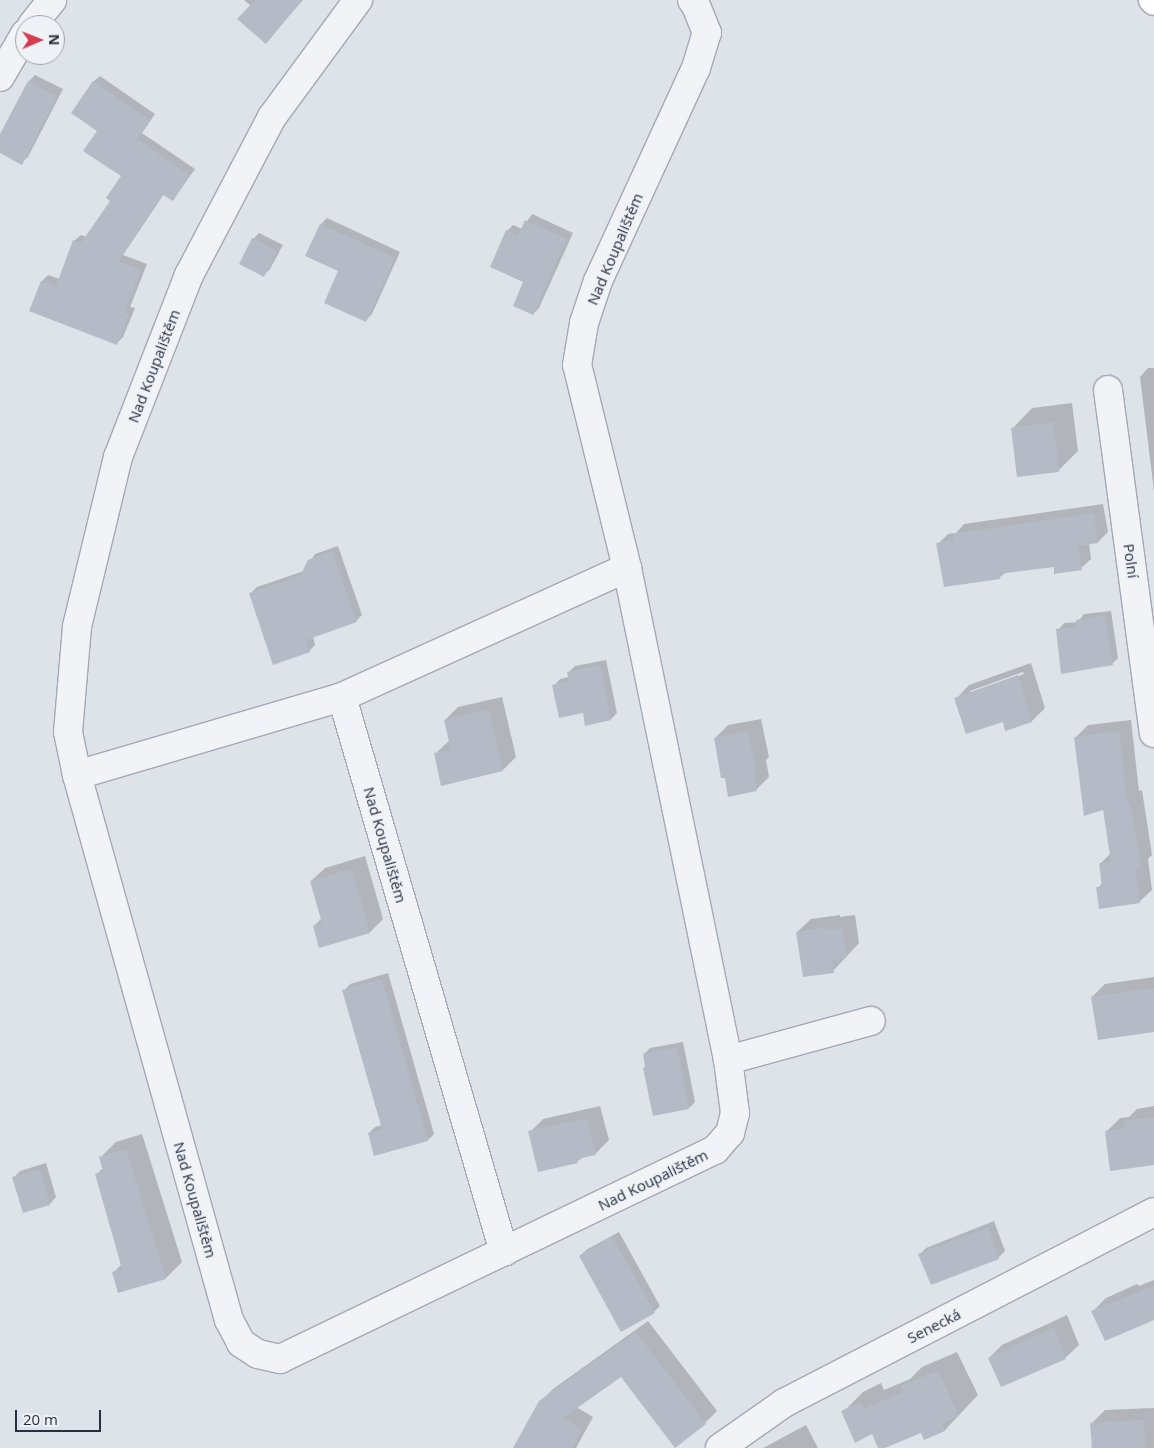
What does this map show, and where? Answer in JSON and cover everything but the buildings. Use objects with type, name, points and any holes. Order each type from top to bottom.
[{"type":"street","points":[[40,15],[52,0]]},
{"type":"street","name":"Nad Koupalištěm","points":[[358,0],[272,117],[190,276],[118,457],[77,627],[68,732],[77,774],[229,1320],[241,1343],[258,1354],[280,1359],[716,1150],[730,1134],[736,1114],[728,1060],[627,568],[577,365],[584,323],[598,281],[696,68],[707,33],[696,4],[692,0]]},
{"type":"street","points":[[0,77],[15,51]]},
{"type":"street","name":"Polní","points":[[1108,390],[1154,733]]},
{"type":"street","points":[[77,774],[342,697],[627,568]]},
{"type":"street","name":"Nad Koupalištěm","points":[[342,697],[504,1252]]},
{"type":"street","points":[[728,1060],[871,1021]]},
{"type":"street","name":"Senecká","points":[[720,1448],[784,1403],[1154,1212]]}]
